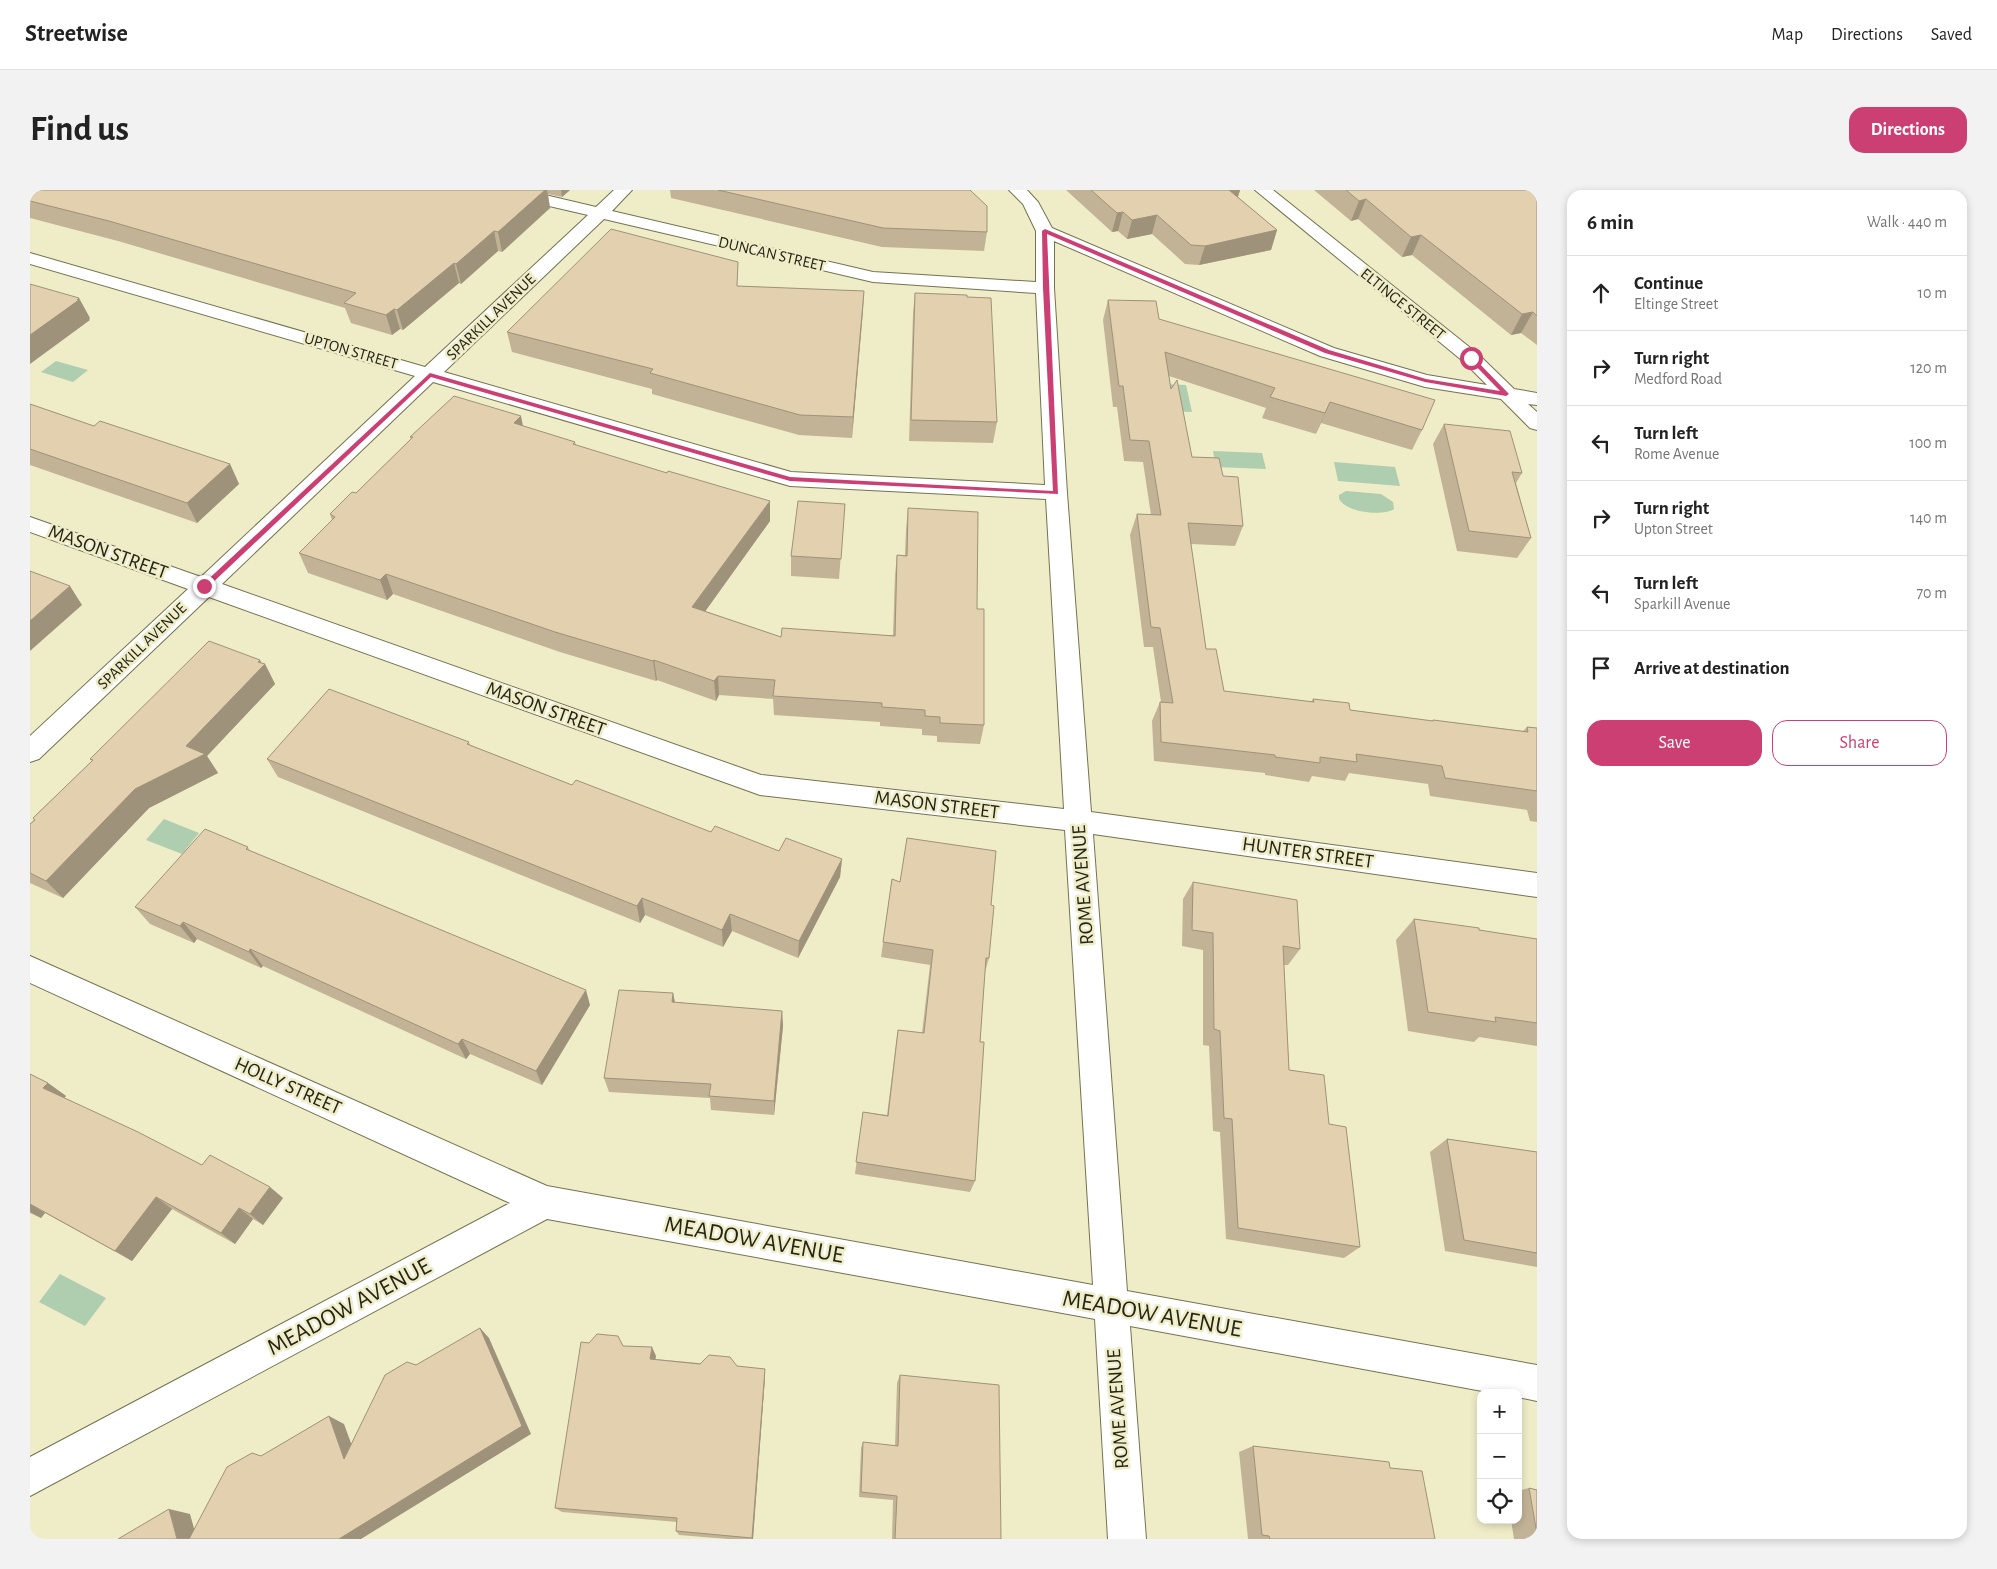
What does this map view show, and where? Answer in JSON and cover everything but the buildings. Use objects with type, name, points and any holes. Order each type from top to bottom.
[{"type":"street","name":"DUNCAN STREET","points":[[503,190],[873,277],[1046,288]]},
{"type":"street","name":"SPARKILL AVENUE","points":[[30,752],[624,190]]},
{"type":"street","points":[[1017,190],[1030,202],[1045,231],[1327,352],[1425,381],[1537,399]]},
{"type":"street","name":"ELTINGE STREET","points":[[1263,190],[1471,358],[1537,424]]},
{"type":"street","name":"ROME AVENUE","points":[[1045,231],[1056,493],[1127,1539]]},
{"type":"street","name":"UPTON STREET","points":[[30,258],[790,479],[1056,493]]},
{"type":"street","name":"MASON STREET","points":[[30,524],[760,785],[1079,821]]},
{"type":"street","name":"HUNTER STREET","points":[[1079,821],[1537,885]]},
{"type":"street","name":"HOLLY STREET","points":[[30,970],[545,1202]]},
{"type":"street","name":"MEADOW AVENUE","points":[[30,1477],[545,1202],[1537,1382]]},
{"type":"shaded area","points":[[56,361],[88,370],[73,382],[41,372]]},
{"type":"shaded area","points":[[1163,384],[1186,385],[1192,412],[1167,411]]},
{"type":"shaded area","points":[[1213,451],[1262,453],[1266,469],[1216,467]]},
{"type":"shaded area","points":[[1334,462],[1395,467],[1400,486],[1338,481]]},
{"type":"shaded area","points":[[1346,491],[1381,494],[1393,502],[1394,509],[1381,513],[1355,510],[1342,503],[1339,498],[1339,495]]},
{"type":"shaded area","points":[[164,819],[199,833],[182,854],[146,840]]},
{"type":"shaded area","points":[[60,1274],[106,1298],[85,1326],[39,1302]]},
{"type":"route","points":[[204,586],[430,374],[790,479],[1056,493],[1045,231],[1327,352],[1425,381],[1506,394],[1471,358]]}]
